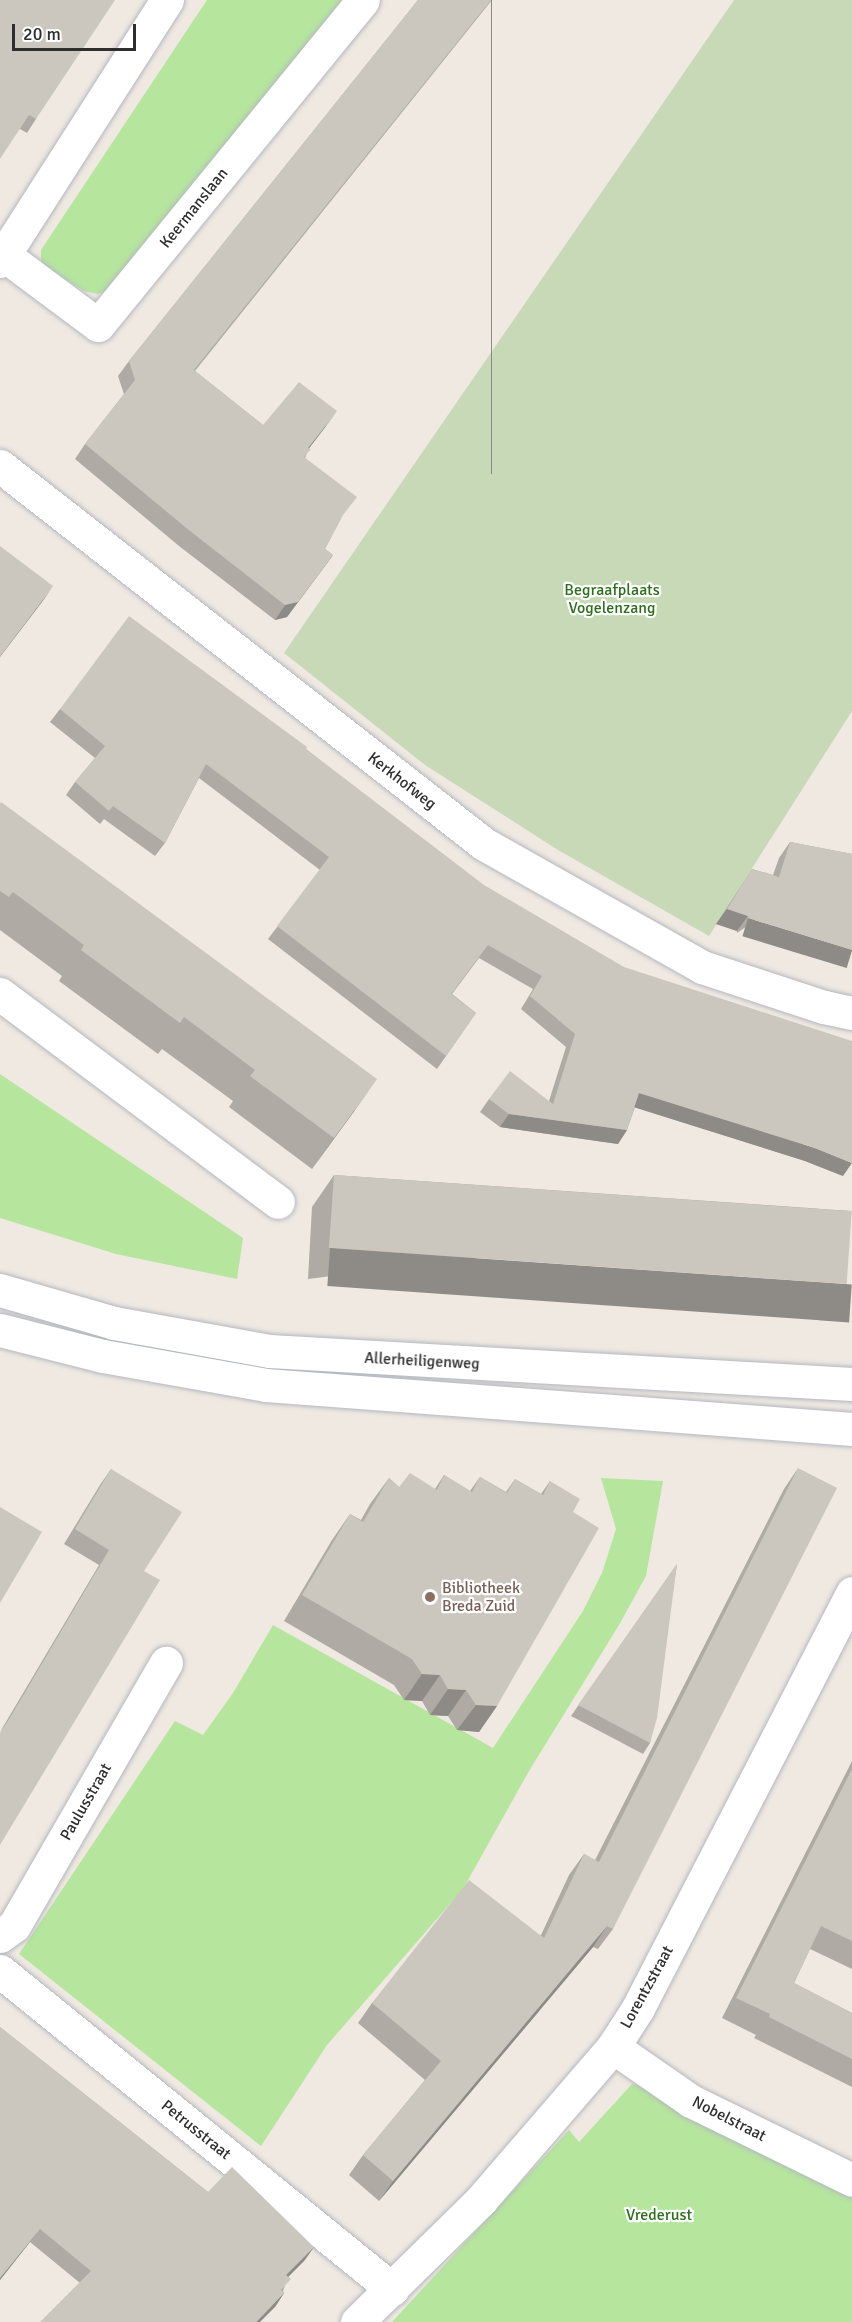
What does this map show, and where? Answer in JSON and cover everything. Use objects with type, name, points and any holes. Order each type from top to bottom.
[{"type":"street","name":"Keermanslaan","points":[[167,0],[2,258],[98,325],[363,0]]},
{"type":"street","name":"Kerkhofweg","points":[[0,466],[483,844],[702,967],[825,1007],[852,1013]]},
{"type":"street","points":[[0,994],[278,1202]]},
{"type":"street","name":"Allerheiligenweg","points":[[0,1290],[114,1323],[269,1351],[852,1384]]},
{"type":"street","name":"Allerheiligenweg","points":[[0,1330],[103,1356],[266,1385],[852,1429]]},
{"type":"street","name":"Lorentzstraat","points":[[357,2322],[481,2200],[613,2047],[638,2008],[852,1593]]},
{"type":"street","name":"Paulusstraat","points":[[0,1936],[14,1926],[166,1663]]},
{"type":"street","name":"Petrusstraat","points":[[0,1971],[392,2289]]},
{"type":"street","name":"Nobelstraat","points":[[613,2047],[691,2101],[852,2180]]},
{"type":"green space","points":[[207,0],[345,0],[113,290],[97,294],[84,291],[49,269],[41,261],[41,250]]},
{"type":"green space","name":"Begraafplaats Vogelenzang","points":[[734,0],[852,0],[852,711],[709,936],[558,850],[425,765],[284,653]]},
{"type":"green space","points":[[0,1074],[243,1238],[237,1279],[116,1254],[0,1218]]},
{"type":"green space","points":[[601,1478],[663,1481],[646,1576],[619,1625],[529,1771],[463,1889],[327,2045],[261,2146],[19,1954],[175,1721],[203,1735],[233,1693],[273,1625],[493,1748],[583,1611],[602,1573],[616,1529]]},
{"type":"green space","name":"Vrederust","points":[[632,2084],[644,2087],[852,2193],[852,2322],[392,2322],[569,2130],[579,2142]]},
{"type":"building","points":[[0,0],[115,0],[36,119],[29,115],[0,159]]},
{"type":"building","points":[[418,0],[491,0],[194,370],[263,425],[299,382],[337,411],[308,448],[311,449],[304,457],[357,497],[343,515],[325,549],[333,555],[298,602],[285,605],[190,531],[85,444],[135,380],[129,361]]},
{"type":"building","points":[[0,546],[53,586],[0,656]]},
{"type":"building","points":[[129,616],[307,747],[306,749],[484,885],[624,967],[852,1041],[852,1163],[815,1148],[639,1093],[627,1130],[509,1114],[489,1099],[510,1071],[553,1104],[575,1034],[530,996],[542,976],[488,945],[451,994],[476,1013],[446,1056],[277,926],[329,857],[206,764],[165,843],[113,806],[109,811],[75,782],[105,746],[60,709]]},
{"type":"building","points":[[1,802],[377,1079],[334,1138],[250,1076],[255,1070],[184,1017],[180,1023],[81,950],[84,945],[13,892],[9,897],[0,891]]},
{"type":"building","points":[[790,842],[852,854],[852,950],[748,918],[748,916],[727,909],[752,869],[779,877]]},
{"type":"building","points":[[334,1175],[852,1211],[847,1284],[329,1248]]},
{"type":"building","points":[[798,1468],[837,1488],[613,1929],[607,1926],[393,2181],[363,2155],[441,2061],[372,2003],[469,1880],[544,1938],[584,1854],[599,1862]]},
{"type":"building","points":[[111,1469],[182,1512],[144,1571],[160,1580],[0,1845],[0,1733],[109,1550],[75,1529]]},
{"type":"building","points":[[410,1473],[437,1490],[444,1475],[472,1492],[480,1477],[507,1493],[515,1479],[543,1495],[550,1481],[580,1499],[573,1512],[599,1528],[497,1706],[476,1705],[466,1690],[448,1689],[440,1675],[422,1674],[412,1659],[302,1595],[350,1514],[363,1522],[389,1478],[399,1487]]},
{"type":"building","points":[[0,1507],[42,1532],[0,1603]]},
{"type":"building","points":[[677,1564],[657,1718],[650,1743],[578,1705]]},
{"type":"building","points":[[852,1769],[852,1941],[821,1926],[794,1983],[852,2013],[852,2059],[736,1998]]},
{"type":"building","points":[[0,2027],[208,2192],[232,2167],[314,2247],[286,2275],[291,2279],[281,2290],[284,2293],[256,2322],[40,2322],[91,2271],[40,2229],[0,2278]]},
{"type":"place","name":"Bibliotheek Breda Zuid","points":[[430,1597]]}]
